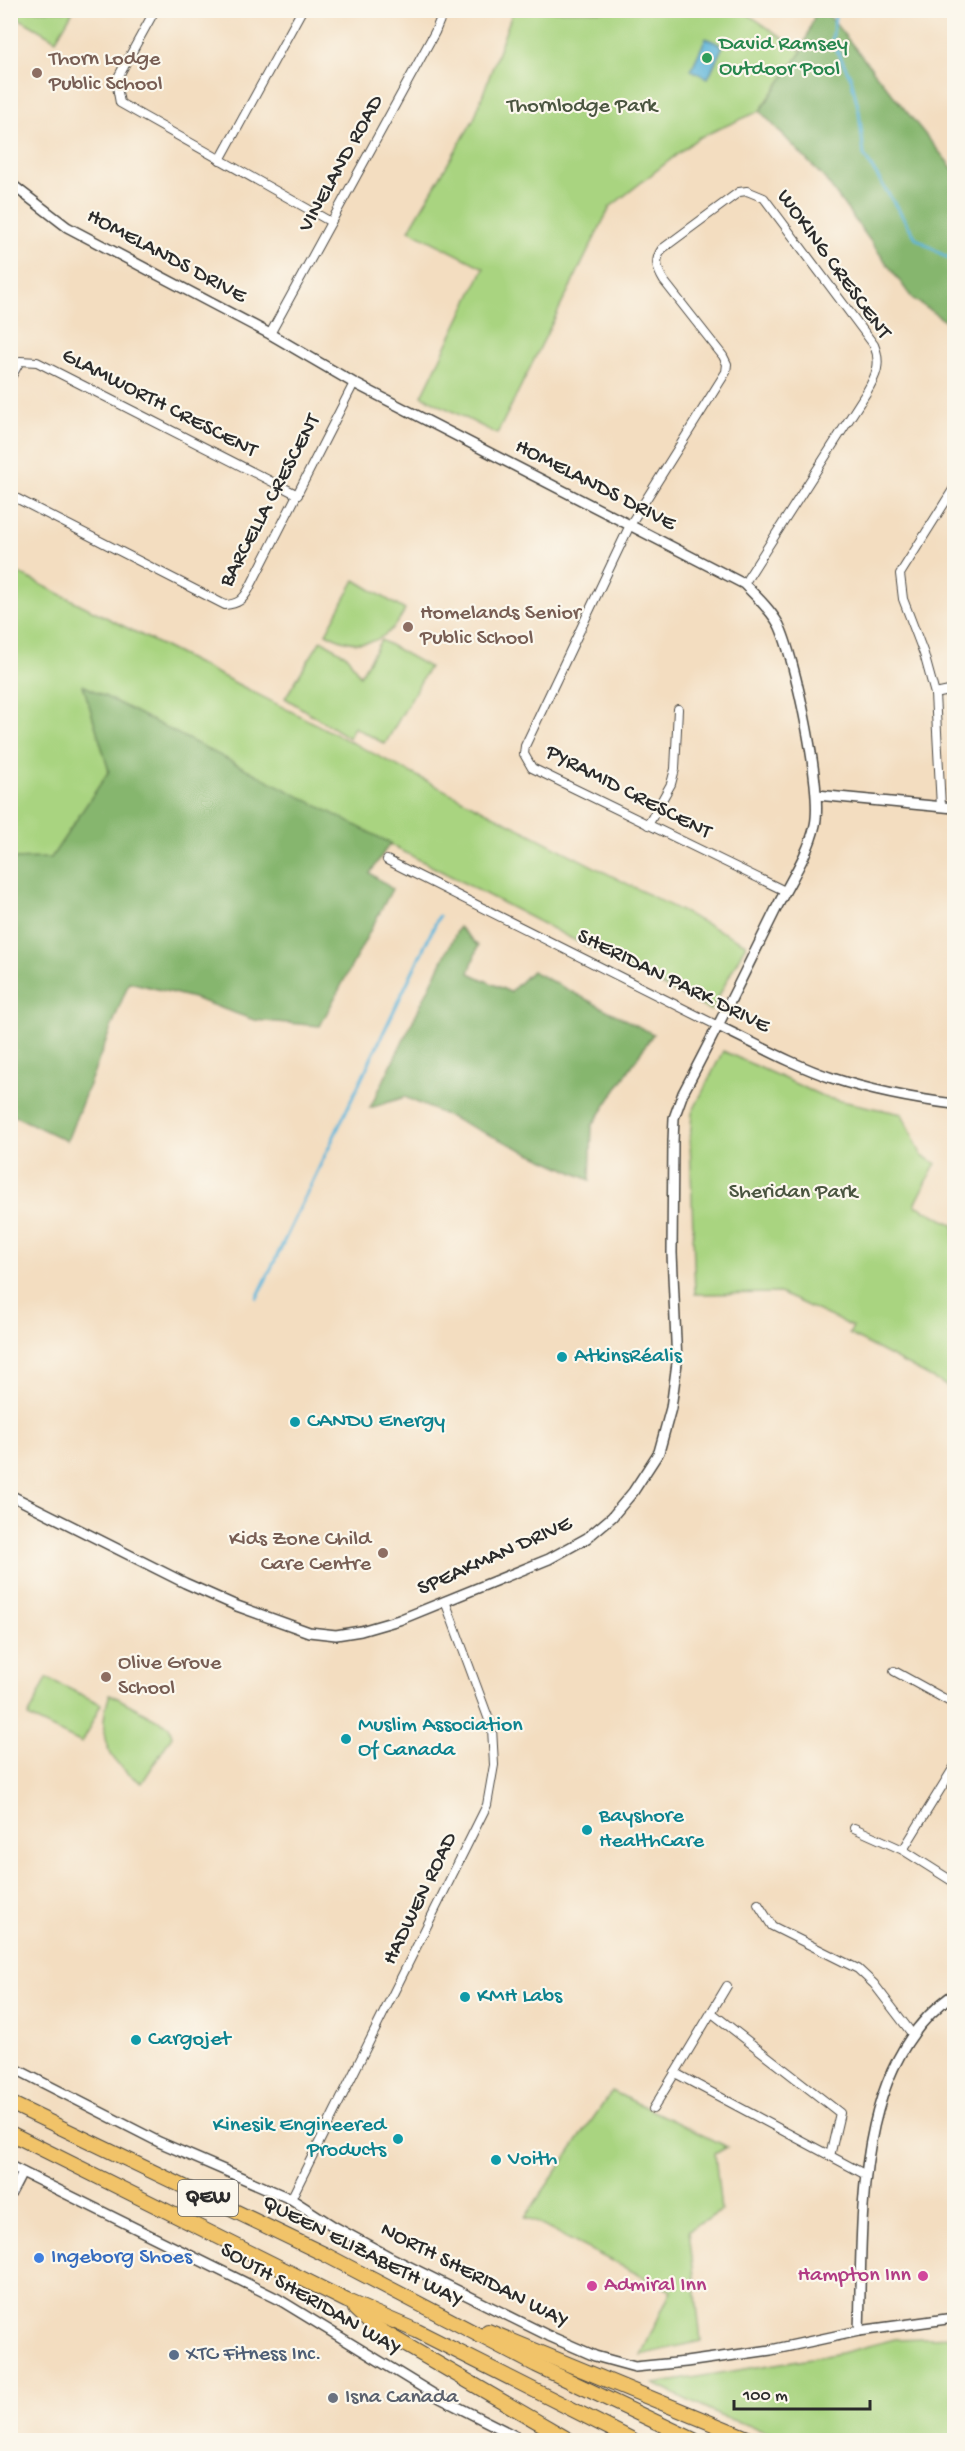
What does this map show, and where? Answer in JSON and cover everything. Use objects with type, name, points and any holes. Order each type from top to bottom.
[{"type":"highway","name":"QUEEN ELIZABETH WAY","points":[[10,2103],[324,2254],[536,2365],[694,2440]]},
{"type":"highway","name":"QUEEN ELIZABETH WAY","points":[[10,2133],[347,2301],[417,2331],[633,2440]]},
{"type":"highway","points":[[404,2297],[430,2305],[532,2351],[752,2440]]},
{"type":"highway","points":[[347,2301],[373,2326],[569,2440]]},
{"type":"street","points":[[155,10],[116,81],[120,103],[331,222]]},
{"type":"street","points":[[220,159],[302,10]]},
{"type":"street","name":"VINELAND ROAD","points":[[270,334],[435,32],[444,10]]},
{"type":"street","name":"HOMELANDS DRIVE","points":[[10,183],[67,227],[270,334],[354,383],[744,584],[765,604],[778,624],[789,651],[817,795],[816,823],[805,856],[785,891],[718,1026]]},
{"type":"street","name":"WOKING CRESCENT","points":[[630,525],[726,372],[727,364],[664,280],[657,269],[657,255],[739,192],[756,193],[764,198],[874,345],[879,366],[866,393],[744,584]]},
{"type":"street","name":"GLAMWORTH CRESCENT","points":[[10,378],[20,361],[36,362],[298,495]]},
{"type":"street","name":"BARCELLA CRESCENT","points":[[10,495],[225,605],[236,604],[244,598],[354,383]]},
{"type":"street","points":[[941,807],[935,694],[924,654],[903,599],[900,574],[954,488]]},
{"type":"street","name":"PYRAMID CRESCENT","points":[[630,525],[525,746],[524,754],[532,768],[785,891]]},
{"type":"street","points":[[935,694],[954,690]]},
{"type":"street","points":[[648,825],[671,784],[675,769],[678,709]]},
{"type":"street","points":[[817,795],[954,808]]},
{"type":"street","name":"SHERIDAN PARK DRIVE","points":[[387,860],[799,1065],[833,1078],[909,1099],[954,1104]]},
{"type":"street","name":"SPEAKMAN DRIVE","points":[[10,1495],[185,1583],[237,1606],[309,1632],[336,1635],[361,1631],[399,1620],[549,1559],[587,1539],[612,1517],[633,1492],[659,1452],[671,1408],[677,1363],[672,1253],[674,1118],[683,1093],[718,1026]]},
{"type":"street","name":"HADWEN ROAD","points":[[291,2199],[487,1805],[494,1765],[492,1728],[489,1714],[465,1658],[445,1601]]},
{"type":"street","points":[[894,1671],[954,1704]]},
{"type":"street","points":[[903,1850],[954,1767]]},
{"type":"street","points":[[855,1828],[903,1850],[952,1881]]},
{"type":"street","points":[[758,1904],[772,1926],[858,1969],[874,1984],[913,2035]]},
{"type":"street","points":[[653,2109],[727,1986]]},
{"type":"street","points":[[859,2331],[866,2175],[875,2118],[897,2060],[913,2035],[954,1994]]},
{"type":"street","points":[[712,2013],[840,2113],[830,2156]]},
{"type":"street","name":"NORTH SHERIDAN WAY","points":[[10,2066],[159,2142],[291,2199],[333,2226],[390,2257],[549,2336],[595,2356],[634,2367],[771,2350],[859,2331],[954,2318]]},
{"type":"street","points":[[675,2073],[866,2175]]},
{"type":"street","name":"SOUTH SHERIDAN WAY","points":[[10,2166],[278,2299],[440,2398],[523,2440]]},
{"type":"street","points":[[10,2197],[23,2172]]},
{"type":"green space","points":[[15,10],[73,11],[56,40],[13,15]]},
{"type":"green space","name":"Thornlodge Park","points":[[513,11],[743,11],[802,51],[760,111],[698,138],[610,207],[497,434],[422,396],[484,268],[409,230],[474,119]]},
{"type":"green space","points":[[816,11],[825,11],[954,170],[954,327],[912,298],[825,179],[760,111],[802,51]]},
{"type":"green space","points":[[10,569],[746,944],[711,1011],[84,686],[109,771],[51,858],[11,859]]},
{"type":"green space","points":[[355,580],[405,610],[390,631],[372,641],[350,642],[326,633]]},
{"type":"green space","points":[[321,640],[347,656],[360,676],[381,640],[429,667],[385,744],[354,727],[349,738],[285,698]]},
{"type":"green space","points":[[83,685],[390,843],[370,873],[392,889],[320,1026],[254,1020],[193,998],[129,982],[67,1141],[11,1114],[10,859],[51,858],[109,771]]},
{"type":"green space","points":[[459,927],[478,946],[469,973],[510,992],[532,971],[653,1034],[592,1126],[590,1180],[405,1097],[370,1108]]},
{"type":"green space","name":"Sheridan Park","points":[[723,1051],[827,1098],[902,1114],[922,1156],[936,1163],[915,1205],[954,1225],[954,1390],[849,1334],[853,1327],[780,1293],[695,1294],[690,1140],[692,1113]]},
{"type":"green space","points":[[47,1678],[101,1704],[82,1743],[28,1717]]},
{"type":"green space","points":[[110,1694],[169,1726],[172,1736],[142,1783],[119,1765],[107,1745],[104,1722]]},
{"type":"green space","points":[[612,2091],[727,2147],[715,2154],[721,2211],[689,2230],[701,2341],[641,2355],[671,2291],[525,2217]]},
{"type":"green space","points":[[954,2337],[954,2440],[794,2440],[720,2416],[654,2384],[841,2353],[895,2339]]},
{"type":"water","name":"David Ramsey Outdoor Pool","points":[[706,38],[723,46],[708,78],[691,70]]},
{"type":"waterway","points":[[836,10],[832,41],[851,78],[859,111],[864,155],[916,238],[954,262]]},
{"type":"waterway","points":[[257,1298],[439,916]]},
{"type":"place","name":"David Ramsey Outdoor Pool","points":[[707,58]]},
{"type":"place","name":"Thorn Lodge Public School","points":[[37,73]]},
{"type":"place","name":"Homelands Senior Public School","points":[[408,627]]},
{"type":"place","name":"AtkinsRéalis","points":[[562,1357]]},
{"type":"place","name":"CANDU Energy","points":[[295,1422]]},
{"type":"place","name":"Kids Zone Child Care Centre","points":[[383,1553]]},
{"type":"place","name":"Olive Grove School","points":[[106,1677]]},
{"type":"place","name":"Muslim Association Of Canada","points":[[346,1739]]},
{"type":"place","name":"Bayshore HealthCare","points":[[587,1830]]},
{"type":"place","name":"KMH Labs","points":[[465,1997]]},
{"type":"place","name":"Cargojet","points":[[136,2040]]},
{"type":"place","name":"Kinesik Engineered Products","points":[[398,2139]]},
{"type":"place","name":"Voith","points":[[496,2160]]},
{"type":"place","name":"Ingeborg Shoes","points":[[39,2258]]},
{"type":"place","name":"Hampton Inn","points":[[923,2276]]},
{"type":"place","name":"Admiral Inn","points":[[592,2286]]},
{"type":"place","name":"XTC Fitness Inc.","points":[[174,2355]]},
{"type":"place","name":"Isna Canada","points":[[333,2398]]}]
